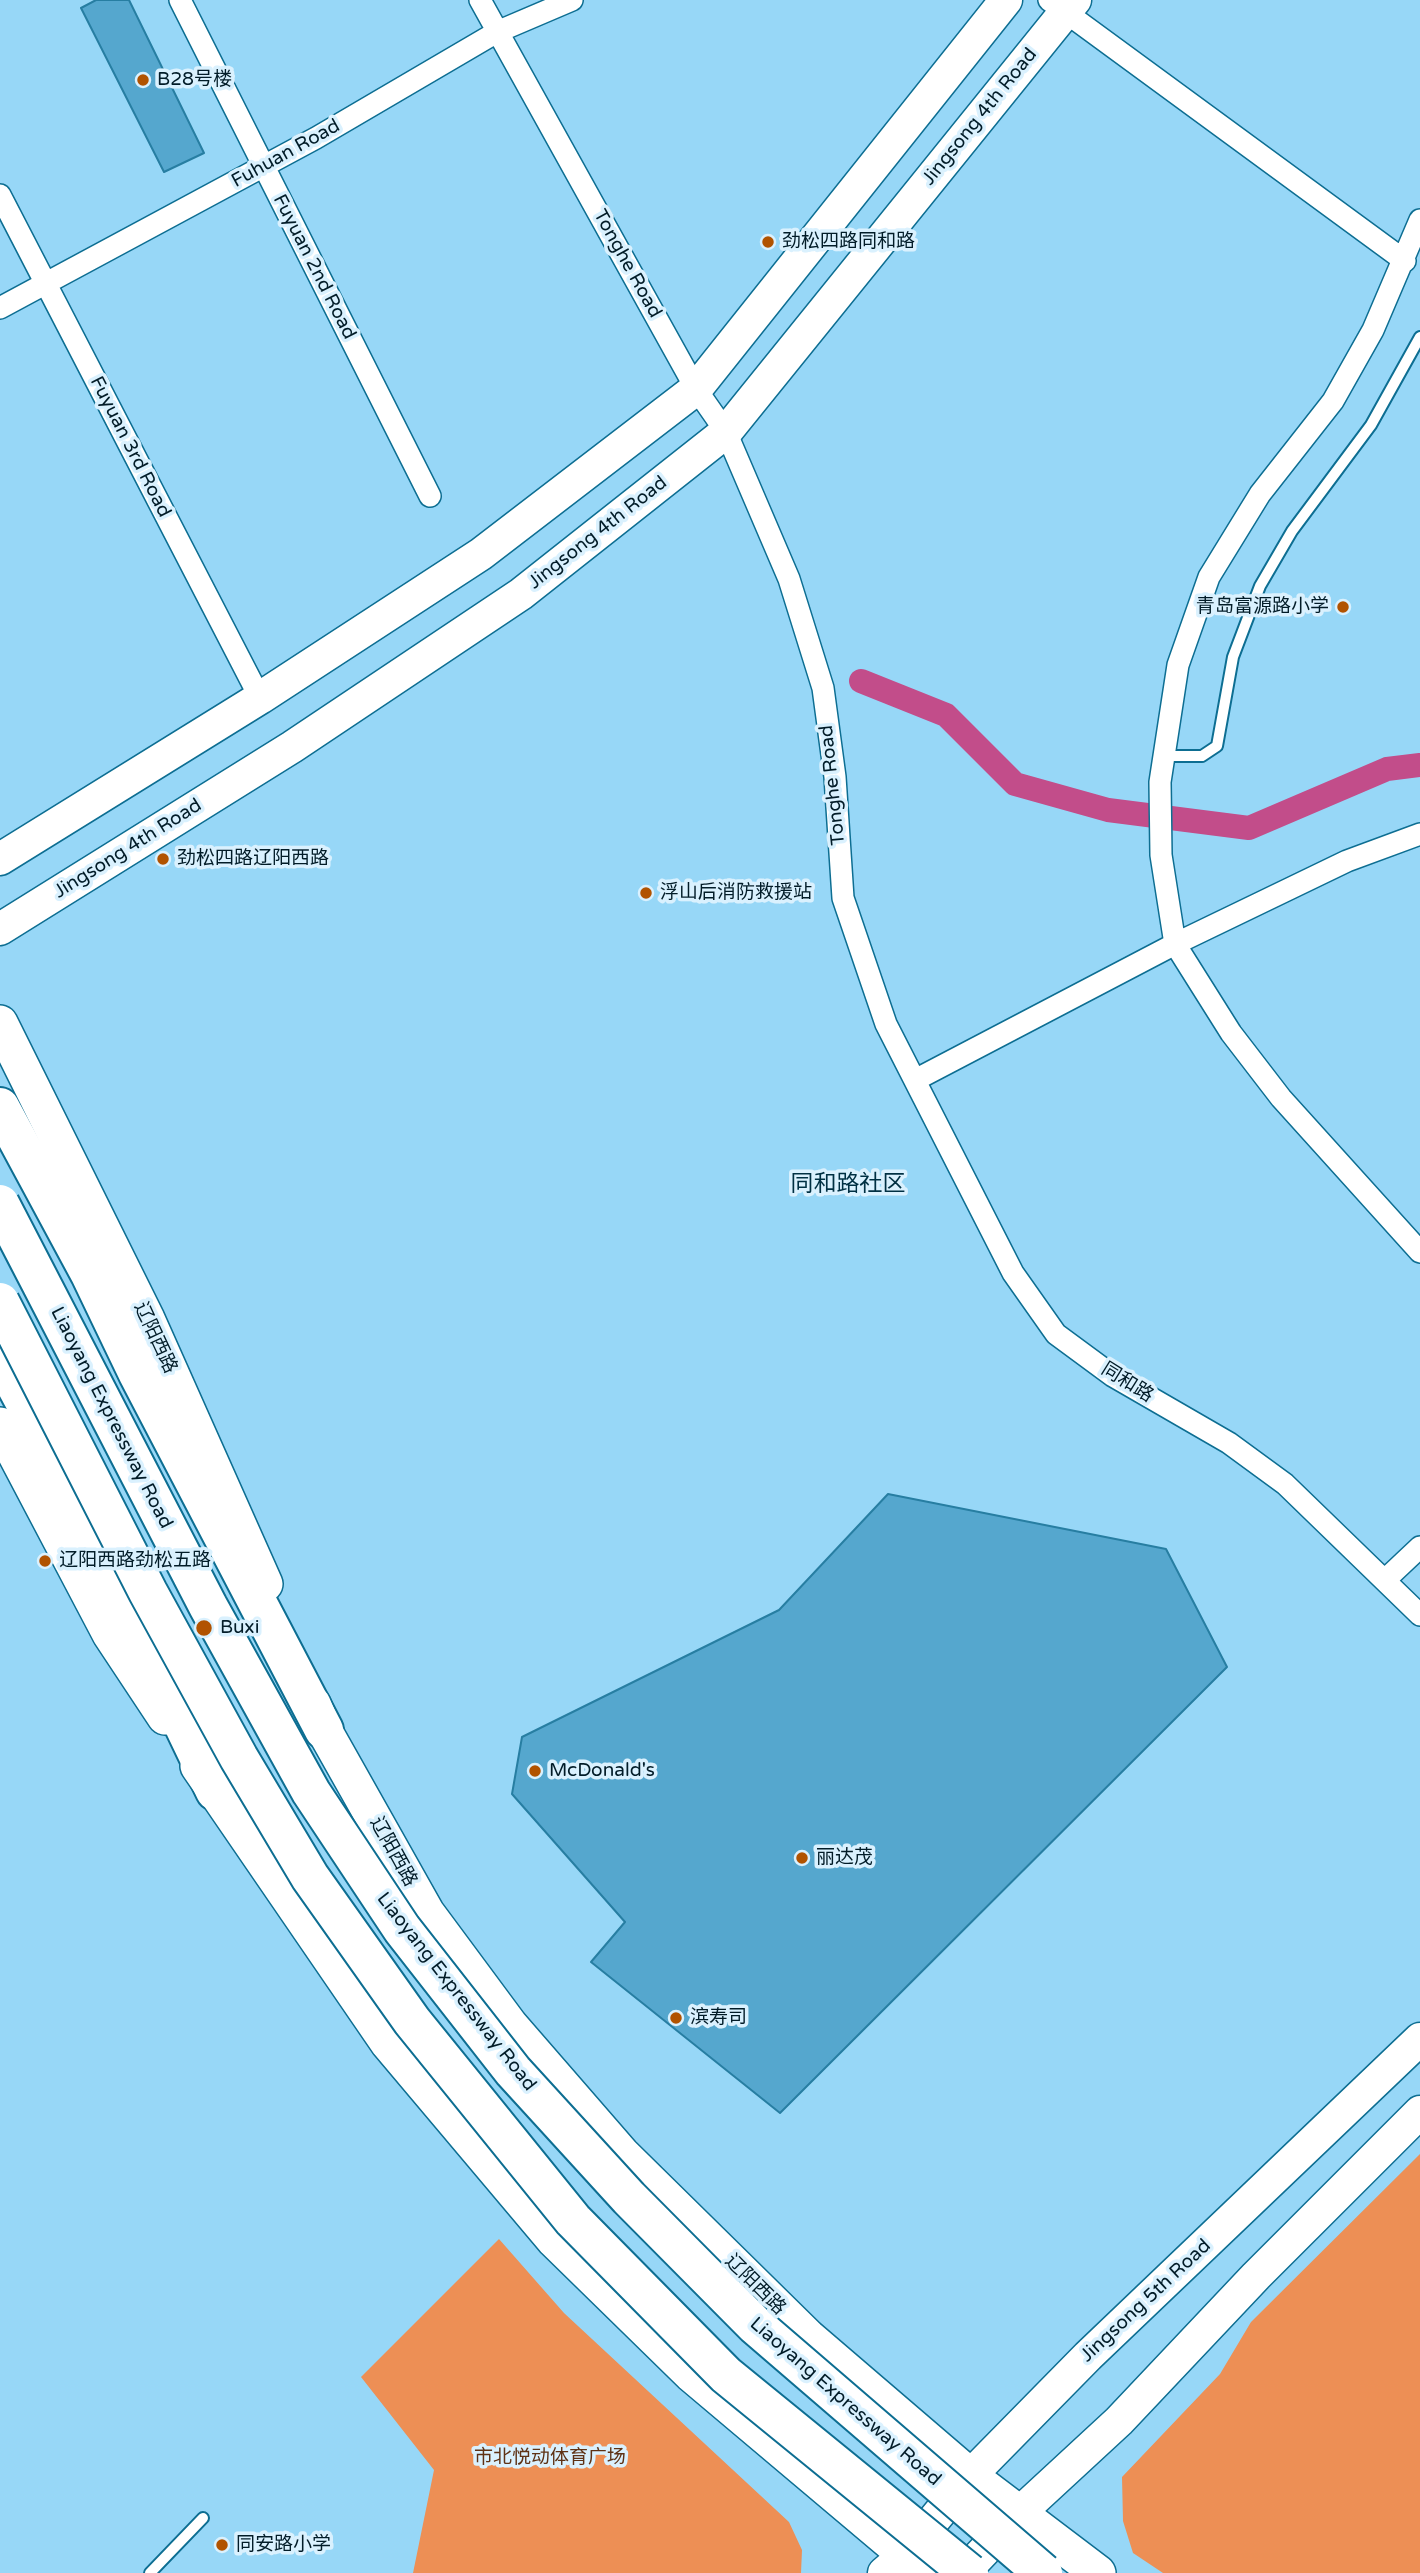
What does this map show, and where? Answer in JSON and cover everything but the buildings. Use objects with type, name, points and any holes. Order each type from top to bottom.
[{"type":"highway","points":[[0,1107],[90,1274],[138,1374],[324,1730]]},
{"type":"highway","name":"Liaoyang Expressway Road","points":[[0,1204],[253,1687],[311,1791],[402,1928],[513,2071],[629,2198],[745,2315],[1043,2573]]},
{"type":"highway","points":[[0,1302],[148,1592],[239,1758],[310,1877],[412,2021],[573,2220],[726,2375],[969,2573]]},
{"type":"highway","points":[[2,1360],[60,1468],[215,1791]]},
{"type":"main road","name":"辽阳西路","points":[[0,1023],[147,1319],[246,1539],[324,1730],[427,1913],[510,2025],[622,2154],[808,2337],[970,2476],[1098,2573]]},
{"type":"main road","points":[[0,1425],[110,1634],[388,2043],[554,2240],[691,2374],[905,2567]]},
{"type":"street","name":"Fuyuan 2nd Road","points":[[180,0],[430,496]]},
{"type":"street","name":"Tonghe Road","points":[[480,0],[696,388],[726,432],[789,579],[823,688],[835,776],[843,898],[886,1024],[917,1079]]},
{"type":"street","name":"Fuhuan Road","points":[[0,308],[263,167],[497,32],[572,0]]},
{"type":"street","points":[[0,859],[260,698],[481,554],[696,388],[1006,0]]},
{"type":"street","points":[[1063,4],[1405,261]]},
{"type":"street","name":"Jingsong 4th Road","points":[[0,929],[292,747],[521,594],[726,432],[1063,4]]},
{"type":"street","name":"Fuyuan 3rd Road","points":[[0,195],[260,698]]},
{"type":"street","points":[[1420,220],[1405,261],[1373,330],[1333,401],[1260,494],[1209,577],[1178,665],[1161,756],[1160,782],[1161,855],[1175,944],[1231,1032],[1280,1098],[1420,1252]]},
{"type":"street","points":[[917,1079],[1175,944],[1347,861],[1420,834]]},
{"type":"street","name":"同和路","points":[[917,1079],[1013,1273],[1056,1334],[1112,1376],[1229,1443],[1284,1484],[1420,1615]]},
{"type":"street","points":[[1385,1580],[1420,1547]]},
{"type":"street","name":"Jingsong 5th Road","points":[[905,2567],[970,2476],[1088,2356],[1420,2039]]},
{"type":"street","points":[[963,2573],[1119,2421],[1420,2112]]},
{"type":"lane","points":[[1161,756],[1202,756],[1217,746],[1233,657],[1260,586],[1292,531],[1371,425],[1420,337]]},
{"type":"lane","points":[[150,2573],[203,2518]]},
{"type":"green space","points":[[1420,2154],[1420,2573],[1163,2573],[1133,2553],[1123,2521],[1122,2477],[1220,2374],[1251,2322]]},
{"type":"green space","name":"市北悦动体育广场","points":[[499,2239],[564,2313],[789,2522],[802,2550],[801,2573],[413,2573],[434,2470],[361,2377]]},
{"type":"waterway","points":[[861,681],[946,715],[1015,784],[1108,810],[1249,828],[1387,769],[1420,765]]},
{"type":"place","name":"B28号楼","points":[[143,80]]},
{"type":"place","name":"劲松四路同和路","points":[[768,242]]},
{"type":"place","name":"青岛富源路小学","points":[[1343,607]]},
{"type":"place","name":"劲松四路辽阳西路","points":[[163,859]]},
{"type":"place","name":"浮山后消防救援站","points":[[646,893]]},
{"type":"place","name":"辽阳西路劲松五路","points":[[45,1561]]},
{"type":"place","name":"Buxi","points":[[204,1628]]},
{"type":"place","name":"McDonald's","points":[[535,1771]]},
{"type":"place","name":"丽达茂","points":[[802,1858]]},
{"type":"place","name":"滨寿司","points":[[676,2018]]},
{"type":"place","name":"同安路小学","points":[[222,2545]]},
{"type":"district","name":"同和路社区","points":[[848,1185]]}]
